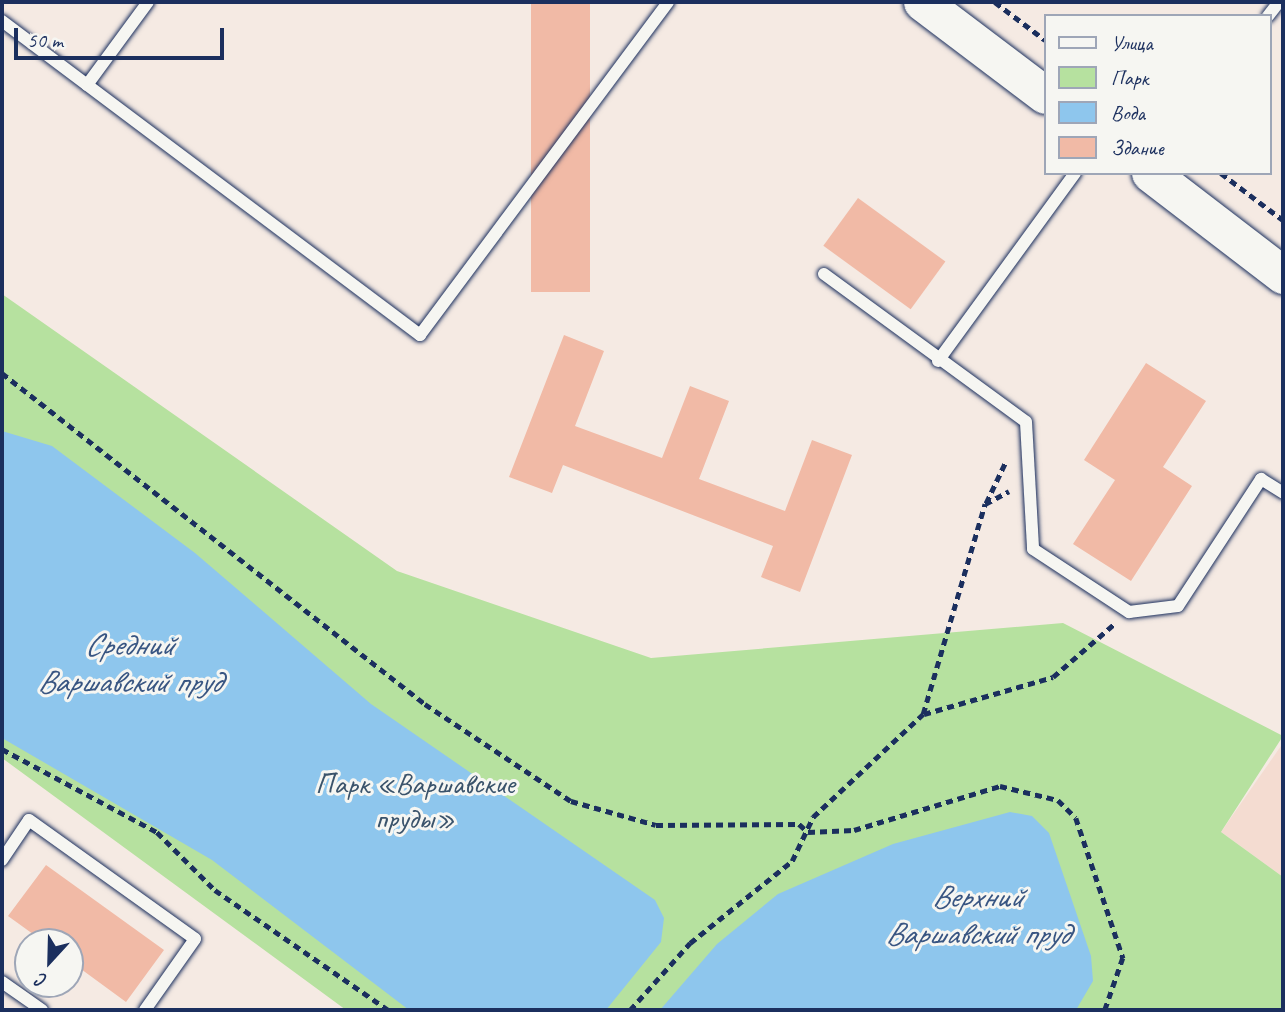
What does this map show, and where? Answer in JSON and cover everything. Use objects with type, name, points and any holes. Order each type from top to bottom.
[{"type":"street","points":[[922,2],[1044,93]]},
{"type":"street","points":[[1153,175],[1283,275]]},
{"type":"lane","points":[[87,85],[148,2]]},
{"type":"lane","points":[[2,21],[421,335],[668,2]]},
{"type":"lane","points":[[938,361],[1074,175]]},
{"type":"lane","points":[[824,274],[938,361],[1026,422],[1033,549],[1129,612],[1178,606],[1261,478],[1283,493]]},
{"type":"lane","points":[[2,860],[29,820],[195,939],[145,1010]]},
{"type":"lane","points":[[2,982],[42,1010]]},
{"type":"path","points":[[995,2],[1044,39]]},
{"type":"path","points":[[1224,175],[1283,220]]},
{"type":"path","points":[[2,373],[425,704],[551,792],[656,825],[799,824],[808,832],[854,830],[1000,786],[1058,800],[1076,818],[1123,958],[1105,1010]]},
{"type":"path","points":[[923,714],[985,504],[1029,481]]},
{"type":"path","points":[[630,1010],[690,943],[792,861],[813,817],[923,714],[1053,677],[1129,612]]},
{"type":"path","points":[[2,750],[157,832],[215,890],[388,1010]]},
{"type":"shaded area","points":[[1283,743],[1283,877],[1221,832]]},
{"type":"green space","name":"Парк «Варшавские пруды»","points":[[2,294],[397,571],[651,658],[1063,623],[1283,736],[1221,832],[1283,877],[1283,1010],[346,1010],[2,758]]},
{"type":"water","name":"Средний Варшавский пруд","points":[[2,431],[52,446],[195,553],[371,704],[655,900],[664,918],[661,942],[606,1010],[409,1010],[212,860],[2,738]]},
{"type":"water","name":"Верхний Варшавский пруд","points":[[1010,812],[1032,816],[1049,833],[1091,956],[1093,981],[1076,1010],[660,1010],[717,944],[778,894],[893,844]]},
{"type":"building","points":[[531,2],[590,2],[590,292],[531,292]]},
{"type":"building","points":[[858,198],[945,261],[911,309],[823,246]]},
{"type":"building","points":[[564,335],[604,351],[575,426],[662,458],[690,386],[729,401],[699,479],[785,511],[812,440],[852,455],[800,592],[761,577],[773,546],[563,465],[552,493],[509,477]]},
{"type":"building","points":[[1146,363],[1206,401],[1163,467],[1192,486],[1131,581],[1073,544],[1115,480],[1084,460]]},
{"type":"building","points":[[46,865],[164,950],[126,1002],[84,971],[84,928],[25,928],[8,916]]}]
